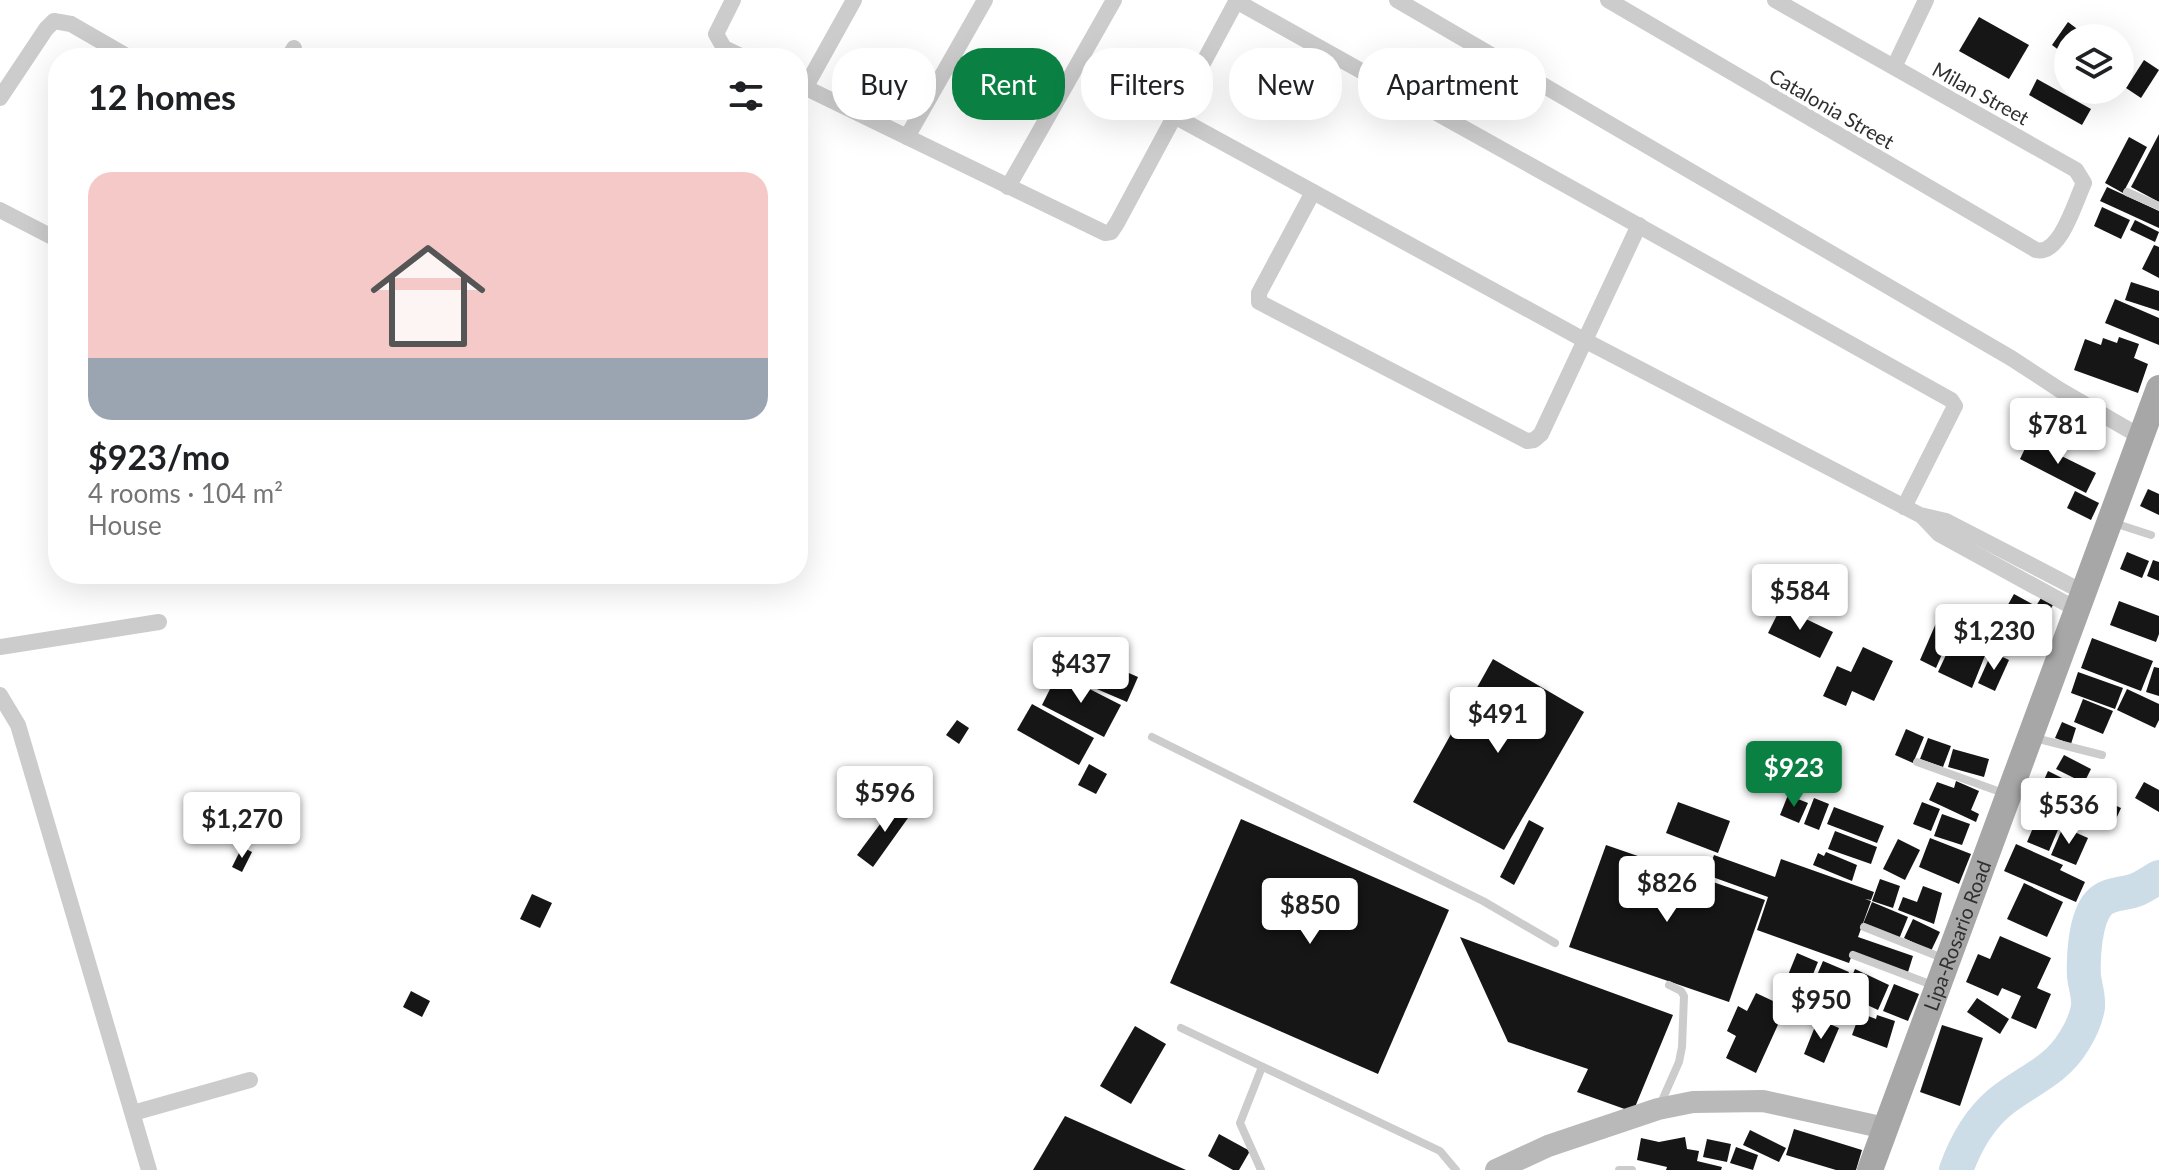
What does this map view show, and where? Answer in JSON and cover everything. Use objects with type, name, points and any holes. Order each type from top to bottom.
[{"type":"main road","name":"Lipa-Rosario Road","points":[[1870,1170],[2159,388]]},
{"type":"street","points":[[724,48],[716,34],[733,0]]},
{"type":"street","points":[[808,76],[854,0]]},
{"type":"street","points":[[907,137],[985,0]]},
{"type":"street","points":[[1008,187],[1114,0]]},
{"type":"street","points":[[1211,48],[1236,0],[1945,395],[1955,406],[1904,507]]},
{"type":"street","points":[[1397,0],[1998,350],[2141,437]]},
{"type":"street","name":"Catalonia Street","points":[[1608,0],[2036,250]]},
{"type":"street","name":"Milan Street","points":[[1775,0],[2076,170],[2084,183],[2059,239],[2044,252],[2036,250]]},
{"type":"street","points":[[1894,67],[1925,0]]},
{"type":"street","points":[[0,98],[54,21],[71,24],[113,48]]},
{"type":"street","points":[[808,89],[1105,233],[1111,232],[1174,120]]},
{"type":"street","points":[[1181,120],[1584,340],[1904,507],[1920,515],[1946,521],[2079,600]]},
{"type":"street","points":[[1313,192],[1258,300],[1527,441],[1541,434],[1639,225]]},
{"type":"street","points":[[0,210],[48,235]]},
{"type":"street","points":[[0,647],[159,622]]},
{"type":"street","points":[[0,695],[18,725],[149,1170]]},
{"type":"street","points":[[133,1113],[250,1080]]},
{"type":"street","points":[[1496,1170],[1548,1146],[1658,1109],[1693,1102],[1763,1101],[1885,1128]]},
{"type":"lane","points":[[2127,192],[2159,206]]},
{"type":"lane","points":[[2109,521],[2151,535]]},
{"type":"lane","points":[[1152,737],[1483,901],[1555,943]]},
{"type":"lane","points":[[2030,737],[2102,755]]},
{"type":"lane","points":[[1917,762],[2009,795]]},
{"type":"lane","points":[[1864,927],[1949,960]]},
{"type":"lane","points":[[1853,955],[1939,987]]},
{"type":"lane","points":[[1658,1109],[1679,1062],[1682,1047],[1684,996],[1669,985]]},
{"type":"lane","points":[[1181,1028],[1440,1151],[1456,1170]]},
{"type":"lane","points":[[1261,1170],[1240,1123],[1262,1067]]},
{"type":"lane","points":[[1619,1170],[1632,1170]]},
{"type":"building","points":[[1979,17],[2029,45],[2009,79],[1959,51]]},
{"type":"building","points":[[2144,60],[2159,70],[2141,98],[2134,93],[2134,76]]},
{"type":"building","points":[[2037,79],[2054,88],[2054,104],[2082,104],[2091,109],[2082,125],[2029,95]]},
{"type":"building","points":[[2159,134],[2159,202],[2131,187]]},
{"type":"building","points":[[2129,137],[2147,147],[2123,193],[2105,183]]},
{"type":"building","points":[[2107,187],[2159,211],[2159,228],[2100,201]]},
{"type":"building","points":[[2102,207],[2130,220],[2121,239],[2094,226]]},
{"type":"building","points":[[2135,220],[2159,232],[2155,242],[2130,230]]},
{"type":"building","points":[[2154,245],[2159,247],[2159,278],[2142,269]]},
{"type":"building","points":[[2131,282],[2159,291],[2159,311],[2125,300]]},
{"type":"building","points":[[2115,299],[2159,318],[2159,345],[2105,323]]},
{"type":"building","points":[[2119,337],[2139,344],[2134,358],[2148,364],[2138,393],[2074,370],[2085,339],[2101,345],[2103,338],[2117,343]]},
{"type":"building","points":[[2029,440],[2096,473],[2086,493],[2020,459]]},
{"type":"building","points":[[2148,489],[2159,494],[2159,515],[2140,506]]},
{"type":"building","points":[[2075,491],[2099,503],[2091,520],[2067,508]]},
{"type":"building","points":[[2127,552],[2149,561],[2142,578],[2120,569]]},
{"type":"building","points":[[2153,560],[2159,562],[2159,581],[2147,576]]},
{"type":"building","points":[[2014,594],[2036,606],[2041,598],[2053,605],[2048,613],[2052,615],[2038,639],[2001,617]]},
{"type":"building","points":[[2119,601],[2159,616],[2156,642],[2110,625]]},
{"type":"building","points":[[1781,607],[1833,632],[1820,658],[1768,633]]},
{"type":"building","points":[[1937,621],[1953,629],[1936,668],[1920,660]]},
{"type":"building","points":[[1965,636],[1988,648],[1972,688],[1938,672],[1952,642],[1960,646]]},
{"type":"building","points":[[2092,638],[2153,661],[2141,691],[2081,668]]},
{"type":"building","points":[[1863,647],[1893,661],[1874,701],[1852,691],[1846,706],[1823,696],[1837,666],[1851,672]]},
{"type":"building","points":[[1080,652],[1138,677],[1127,702],[1069,677]]},
{"type":"building","points":[[1992,652],[2009,660],[1995,691],[1978,683]]},
{"type":"building","points":[[1493,659],[1584,712],[1504,850],[1413,802]]},
{"type":"building","points":[[2154,667],[2159,668],[2159,696],[2146,692]]},
{"type":"building","points":[[2078,672],[2123,688],[2115,709],[2071,693]]},
{"type":"building","points":[[1058,673],[1121,705],[1104,737],[1042,705]]},
{"type":"building","points":[[2127,689],[2159,704],[2159,720],[2155,728],[2117,710]]},
{"type":"building","points":[[2083,699],[2113,711],[2103,734],[2074,722]]},
{"type":"building","points":[[1032,704],[1094,738],[1079,765],[1017,730]]},
{"type":"building","points":[[957,720],[969,728],[959,744],[946,735]]},
{"type":"building","points":[[2062,722],[2076,728],[2071,744],[2055,738]]},
{"type":"building","points":[[1906,729],[1924,737],[1913,763],[1895,755]]},
{"type":"building","points":[[1928,738],[1951,746],[1943,767],[1920,759]]},
{"type":"building","points":[[1953,749],[1989,759],[1984,777],[1948,767]]},
{"type":"building","points":[[2064,755],[2091,769],[2084,783],[2056,769]]},
{"type":"building","points":[[1089,764],[1107,774],[1096,794],[1078,785]]},
{"type":"building","points":[[2048,771],[2088,791],[2072,827],[2041,811],[2044,794],[2039,791]]},
{"type":"building","points":[[1956,781],[1979,791],[1971,810],[1979,814],[1976,822],[1929,800],[1937,782],[1954,788]]},
{"type":"building","points":[[2144,782],[2159,790],[2159,812],[2135,798]]},
{"type":"building","points":[[1788,795],[1808,803],[1799,823],[1780,815]]},
{"type":"building","points":[[2093,795],[2121,808],[2112,828],[2084,814]]},
{"type":"building","points":[[1814,798],[1829,804],[1819,830],[1804,824]]},
{"type":"building","points":[[898,800],[913,811],[873,867],[857,855]]},
{"type":"building","points":[[1678,802],[1730,821],[1718,853],[1666,833]]},
{"type":"building","points":[[1922,802],[1940,809],[1931,831],[1913,824]]},
{"type":"building","points":[[1834,807],[1884,826],[1877,843],[1827,824]]},
{"type":"building","points":[[1942,814],[1970,824],[1962,845],[1934,836]]},
{"type":"building","points":[[2038,816],[2060,825],[2049,851],[2027,842]]},
{"type":"building","points":[[1241,819],[1449,910],[1378,1074],[1170,983]]},
{"type":"building","points":[[1529,820],[1544,828],[1514,885],[1500,877]]},
{"type":"building","points":[[2063,827],[2088,838],[2076,865],[2051,855]]},
{"type":"building","points":[[1835,831],[1877,847],[1871,864],[1828,849]]},
{"type":"building","points":[[1930,838],[1971,854],[1959,884],[1919,867]]},
{"type":"building","points":[[1898,839],[1920,850],[1905,880],[1883,869]]},
{"type":"building","points":[[2016,844],[2063,865],[2060,870],[2085,882],[2076,902],[2004,871]]},
{"type":"building","points":[[1606,845],[1765,900],[1729,1002],[1569,947]]},
{"type":"building","points":[[242,847],[252,852],[242,872],[232,867]]},
{"type":"building","points":[[1826,852],[1857,865],[1852,881],[1813,865],[1818,853],[1824,856]]},
{"type":"building","points":[[1714,855],[1775,877],[1781,859],[1874,892],[1871,900],[1865,899],[1871,901],[1858,937],[1913,956],[1908,972],[1853,952],[1849,963],[1757,930],[1768,897],[1707,875]]},
{"type":"building","points":[[1880,879],[1900,886],[1893,908],[1872,901]]},
{"type":"building","points":[[2024,883],[2063,902],[2047,937],[2007,919]]},
{"type":"building","points":[[1923,886],[1942,893],[1934,924],[1898,910],[1903,897],[1917,902]]},
{"type":"building","points":[[532,894],[552,903],[540,928],[520,919]]},
{"type":"building","points":[[1872,902],[1908,917],[1899,939],[1863,924]]},
{"type":"building","points":[[1913,919],[1940,932],[1931,951],[1904,938]]},
{"type":"building","points":[[2000,936],[2051,958],[2037,988],[2051,994],[2036,1029],[2011,1018],[2021,996],[2002,988],[1998,996],[1966,982],[1978,954],[1990,959]]},
{"type":"building","points":[[1460,937],[1673,1015],[1633,1112],[1577,1092],[1588,1069],[1508,1042]]},
{"type":"building","points":[[1797,953],[1818,962],[1807,989],[1786,980]]},
{"type":"building","points":[[1823,961],[1849,972],[1838,998],[1812,987]]},
{"type":"building","points":[[1855,969],[1889,985],[1878,1010],[1850,997],[1853,990],[1847,988]]},
{"type":"building","points":[[1894,984],[1919,994],[1908,1021],[1883,1011]]},
{"type":"building","points":[[411,991],[430,1001],[422,1017],[403,1007]]},
{"type":"building","points":[[1756,993],[1786,1007],[1756,1073],[1726,1058],[1736,1036],[1727,1031],[1738,1006],[1747,1011]]},
{"type":"building","points":[[1977,998],[2009,1019],[2000,1034],[1967,1012]]},
{"type":"building","points":[[1860,1013],[1895,1021],[1887,1048],[1852,1035]]},
{"type":"building","points":[[1818,1019],[1839,1028],[1824,1063],[1804,1054]]},
{"type":"building","points":[[1942,1025],[1983,1038],[1960,1106],[1920,1092]]},
{"type":"building","points":[[1135,1026],[1166,1044],[1131,1104],[1100,1086]]},
{"type":"building","points":[[1065,1116],[1186,1170],[1033,1170]]},
{"type":"building","points":[[1794,1129],[1862,1150],[1856,1170],[1836,1170],[1786,1155]]},
{"type":"building","points":[[1750,1130],[1786,1148],[1779,1162],[1743,1145]]},
{"type":"building","points":[[1219,1134],[1250,1151],[1239,1170],[1233,1170],[1208,1156]]},
{"type":"building","points":[[1685,1137],[1687,1149],[1699,1151],[1697,1161],[1722,1167],[1721,1170],[1666,1170],[1667,1167],[1637,1160],[1641,1138],[1659,1142]]},
{"type":"building","points":[[1707,1139],[1731,1144],[1727,1162],[1703,1157]]},
{"type":"building","points":[[1736,1147],[1758,1155],[1753,1170],[1730,1163]]},
{"type":"waterway","points":[[1956,1170],[1968,1142],[1985,1117],[2009,1095],[2058,1061],[2079,1033],[2088,1007],[2084,976],[2086,939],[2090,919],[2098,904],[2107,897],[2138,889],[2159,877]]}]
